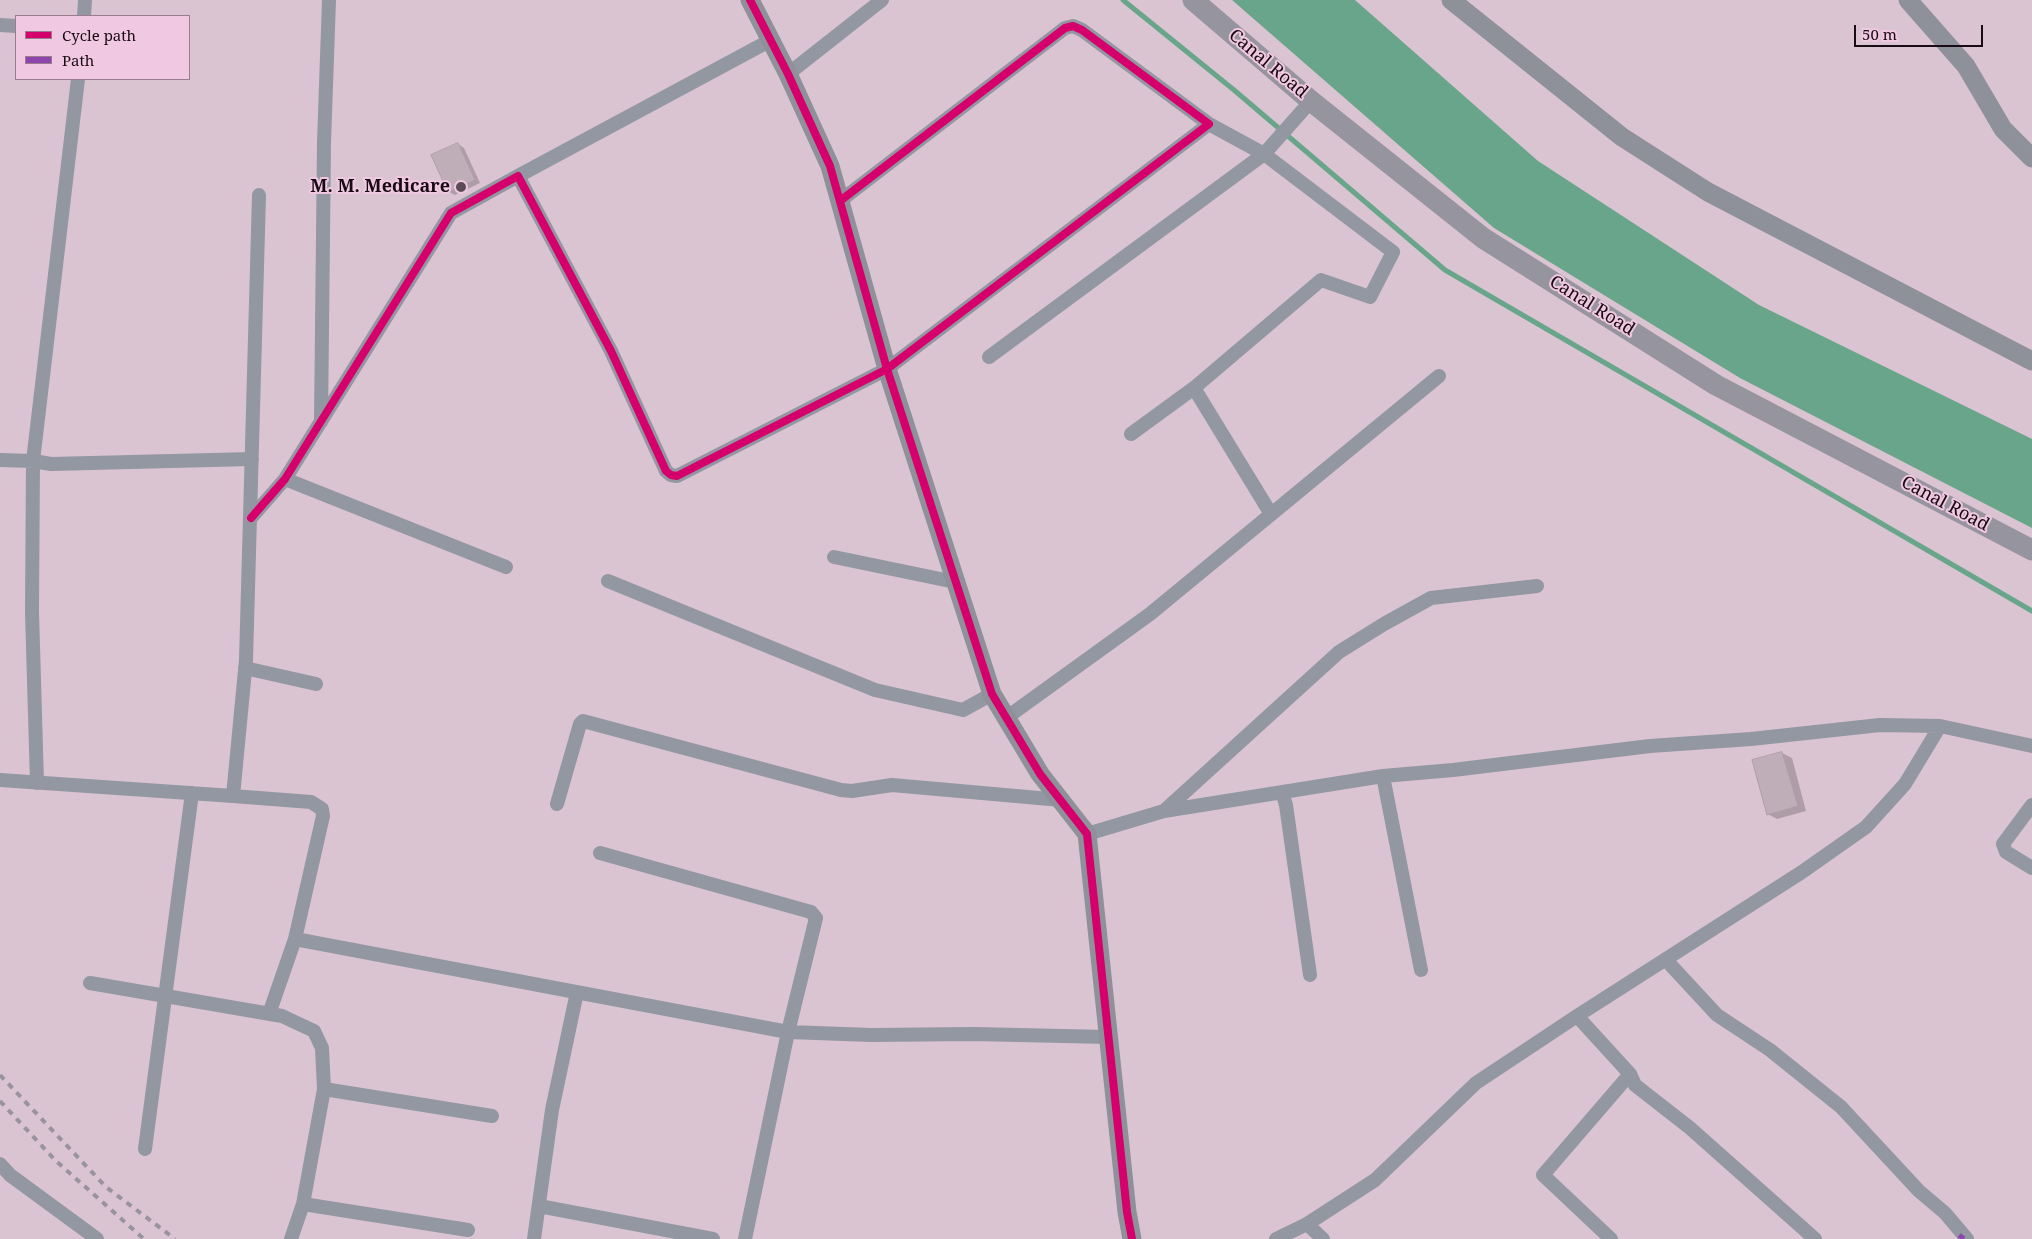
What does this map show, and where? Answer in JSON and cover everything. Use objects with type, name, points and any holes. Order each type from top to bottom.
[{"type":"main road","name":"Canal Road","points":[[1193,0],[1311,101],[1483,238],[1716,385],[2032,550]]},
{"type":"street","points":[[84,15],[85,0]]},
{"type":"street","points":[[321,423],[324,143],[329,0]]},
{"type":"street","points":[[750,0],[788,74],[830,166],[887,369],[992,694],[1040,774],[1087,834],[1127,1212],[1132,1239]]},
{"type":"street","points":[[788,74],[882,0]]},
{"type":"street","points":[[1451,0],[1622,137],[1708,192],[2032,361]]},
{"type":"street","points":[[1908,0],[1966,66],[2003,129],[2032,158]]},
{"type":"street","points":[[0,25],[15,26]]},
{"type":"street","points":[[840,201],[1065,28],[1073,26],[1082,30],[1209,124],[1264,154],[1394,252],[1370,297],[1321,280],[1194,388],[1130,434]]},
{"type":"street","points":[[250,518],[285,479],[451,213],[771,40]]},
{"type":"street","points":[[37,783],[32,612],[33,460],[78,80]]},
{"type":"street","points":[[989,357],[1264,154],[1311,101]]},
{"type":"street","points":[[518,176],[611,351],[666,471],[671,475],[677,476],[887,369],[1209,124]]},
{"type":"street","points":[[233,796],[245,668],[259,195]]},
{"type":"street","points":[[1006,718],[1150,614],[1439,376]]},
{"type":"street","points":[[1194,388],[1271,514]]},
{"type":"street","points":[[0,460],[33,460],[51,464],[252,459]]},
{"type":"street","points":[[285,479],[506,567]]},
{"type":"street","points":[[834,557],[956,582]]},
{"type":"street","points":[[608,582],[875,690],[963,710],[992,694]]},
{"type":"street","points":[[1164,811],[1339,652],[1377,629],[1431,598],[1537,586]]},
{"type":"street","points":[[245,668],[316,684]]},
{"type":"street","points":[[557,804],[580,724],[584,720],[841,790],[852,791],[892,785],[1061,800]]},
{"type":"street","points":[[1087,834],[1164,811],[1382,776],[1453,770],[1650,746],[1751,739],[1880,725],[1940,726],[2032,746]]},
{"type":"street","points":[[1276,1239],[1307,1224],[1375,1180],[1476,1083],[1802,872],[1866,827],[1905,784],[1940,726]]},
{"type":"street","points":[[1382,776],[1421,970]]},
{"type":"street","points":[[0,780],[311,802],[322,809],[323,816],[295,939],[269,1014]]},
{"type":"street","points":[[1282,792],[1310,975]]},
{"type":"street","points":[[146,1150],[192,793]]},
{"type":"street","points":[[2032,805],[2003,844],[2006,852],[2032,868]]},
{"type":"street","points":[[600,853],[811,912],[816,918],[788,1032],[745,1239]]},
{"type":"street","points":[[295,939],[788,1032],[1108,1038]]},
{"type":"street","points":[[1666,960],[1717,1015],[1770,1050],[1841,1107],[1920,1190],[1945,1213],[1963,1238]]},
{"type":"street","points":[[90,983],[282,1016],[314,1031],[322,1048],[324,1089],[303,1204],[291,1239]]},
{"type":"street","points":[[534,1239],[552,1110],[577,992]]},
{"type":"street","points":[[1577,1016],[1630,1074],[1635,1085],[1690,1128],[1815,1239]]},
{"type":"street","points":[[1611,1239],[1543,1175],[1630,1074]]},
{"type":"street","points":[[324,1089],[492,1116]]},
{"type":"street","points":[[0,1164],[10,1175],[97,1239]]},
{"type":"street","points":[[303,1204],[468,1230]]},
{"type":"street","points":[[539,1206],[713,1239]]},
{"type":"street","points":[[1307,1224],[1323,1239]]},
{"type":"shaded area","points":[[1232,0],[1355,0],[1538,161],[1759,305],[2032,439],[2032,528],[1740,378],[1494,228]]},
{"type":"building","points":[[458,143],[475,180],[448,192],[431,155]]},
{"type":"building","points":[[1782,752],[1798,806],[1767,815],[1752,760]]},
{"type":"waterway","points":[[1123,0],[1234,90],[1445,270],[2032,611]]},
{"type":"railway","points":[[0,1075],[106,1187],[175,1239]]},
{"type":"railway","points":[[0,1101],[55,1160],[144,1239]]},
{"type":"marked path","points":[[1960,1239],[1963,1235]]},
{"type":"cycle path","points":[[750,0],[788,74],[830,166],[887,369],[992,694],[1040,774],[1087,834],[1127,1212],[1132,1239]]},
{"type":"cycle path","points":[[251,518],[285,479],[451,213],[518,176],[611,351],[666,471],[671,475],[677,476],[887,369],[1209,124],[1082,30],[1073,26],[1065,28],[840,201]]},
{"type":"place","name":"M. M. Medicare","points":[[461,187]]}]
